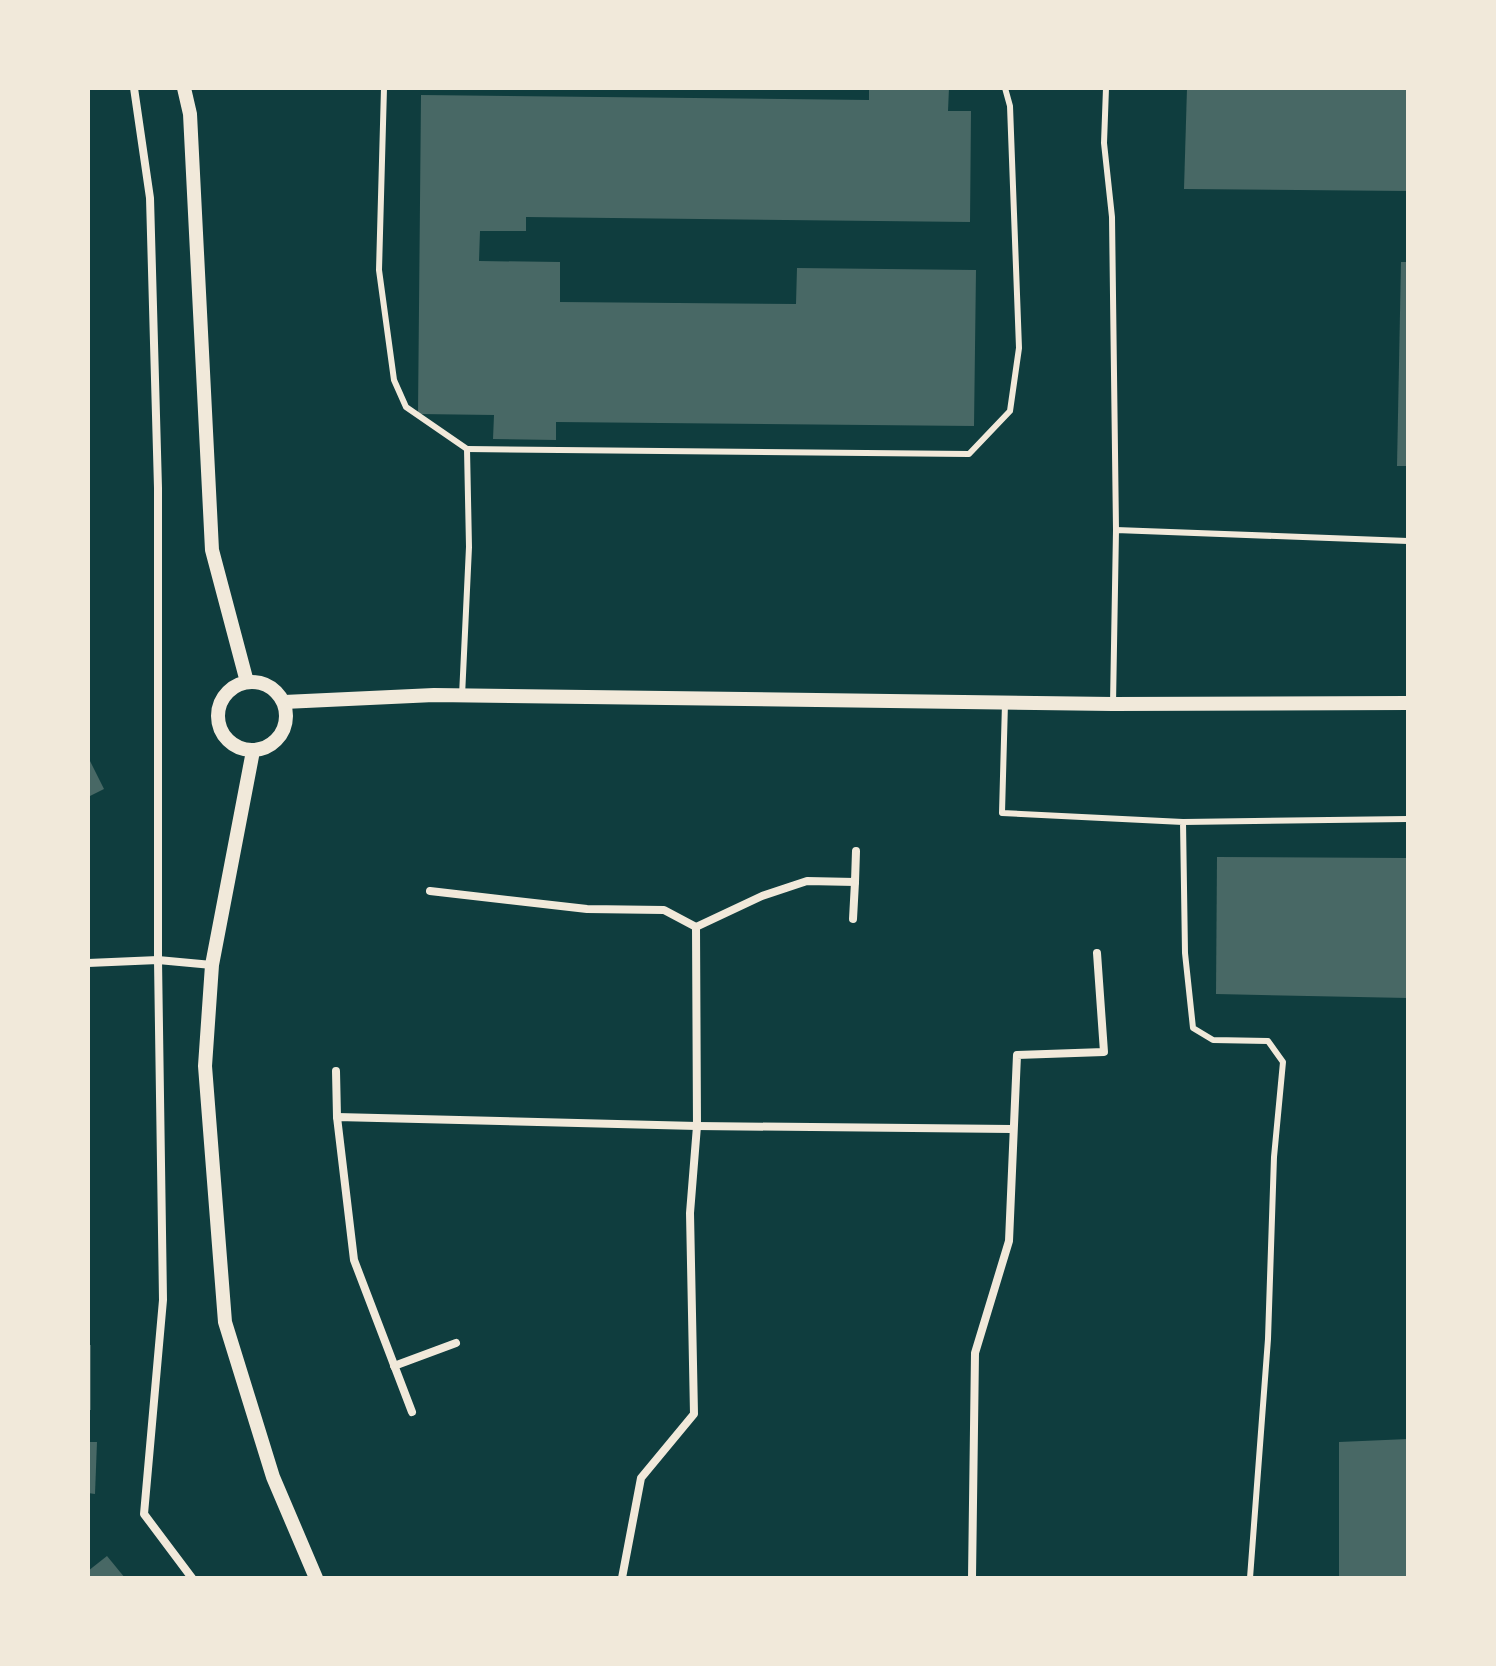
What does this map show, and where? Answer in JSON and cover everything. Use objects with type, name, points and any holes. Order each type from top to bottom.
[{"type":"street","points":[[134,88],[150,198],[158,488],[158,960],[163,1300],[144,1514],[192,1578]]},
{"type":"street","points":[[184,88],[190,114],[212,550],[247,682]]},
{"type":"street","points":[[247,682],[270,687],[284,702],[287,713],[281,736],[272,744],[253,751],[230,743],[223,734],[218,716],[219,704],[226,694],[235,686],[247,682]]},
{"type":"street","points":[[284,702],[462,696],[1113,704],[1408,703]]},
{"type":"street","points":[[253,751],[212,965],[205,1066],[225,1322],[273,1477],[316,1578]]},
{"type":"street","points":[[853,919],[856,851]]},
{"type":"street","points":[[696,927],[762,896],[807,881],[855,882]]},
{"type":"street","points":[[430,891],[587,909],[664,910],[696,927]]},
{"type":"street","points":[[622,1578],[641,1478],[694,1414],[690,1213],[697,1126],[696,927]]},
{"type":"street","points":[[972,1578],[975,1353],[1009,1241],[1017,1055],[1104,1052],[1097,953]]},
{"type":"street","points":[[88,963],[158,960],[212,965]]},
{"type":"street","points":[[336,1071],[337,1117],[354,1260],[412,1412]]},
{"type":"street","points":[[337,1117],[697,1126],[1012,1129]]},
{"type":"street","points":[[394,1366],[456,1343]]},
{"type":"lane","points":[[384,88],[379,270],[394,380],[406,407],[467,449],[969,454],[1010,411],[1019,348],[1010,106],[1005,88]]},
{"type":"lane","points":[[1106,88],[1104,143],[1112,217],[1116,530],[1113,704]]},
{"type":"lane","points":[[462,696],[469,547],[467,449]]},
{"type":"lane","points":[[1116,530],[1408,541]]},
{"type":"lane","points":[[1005,703],[1002,813],[1183,822],[1408,819]]},
{"type":"lane","points":[[1183,822],[1185,953],[1193,1028],[1213,1040],[1268,1041],[1283,1062],[1274,1157],[1268,1339],[1250,1578]]},
{"type":"building","points":[[869,88],[949,88],[948,111],[971,111],[970,222],[526,217],[526,231],[480,231],[479,261],[560,262],[560,302],[796,304],[797,268],[976,270],[974,426],[556,422],[556,440],[493,439],[494,415],[418,414],[421,95],[869,100]]},
{"type":"building","points":[[1187,88],[1408,88],[1408,191],[1184,189]]},
{"type":"building","points":[[1401,262],[1408,262],[1408,466],[1397,466]]},
{"type":"building","points":[[88,757],[104,789],[88,797]]},
{"type":"building","points":[[1217,857],[1408,858],[1408,998],[1216,994]]},
{"type":"building","points":[[88,1345],[91,1345],[91,1410],[88,1410]]},
{"type":"building","points":[[1408,1439],[1408,1578],[1339,1578],[1339,1442]]},
{"type":"building","points":[[88,1442],[97,1442],[95,1494],[88,1493]]},
{"type":"building","points":[[107,1556],[125,1578],[88,1578],[88,1571]]}]
